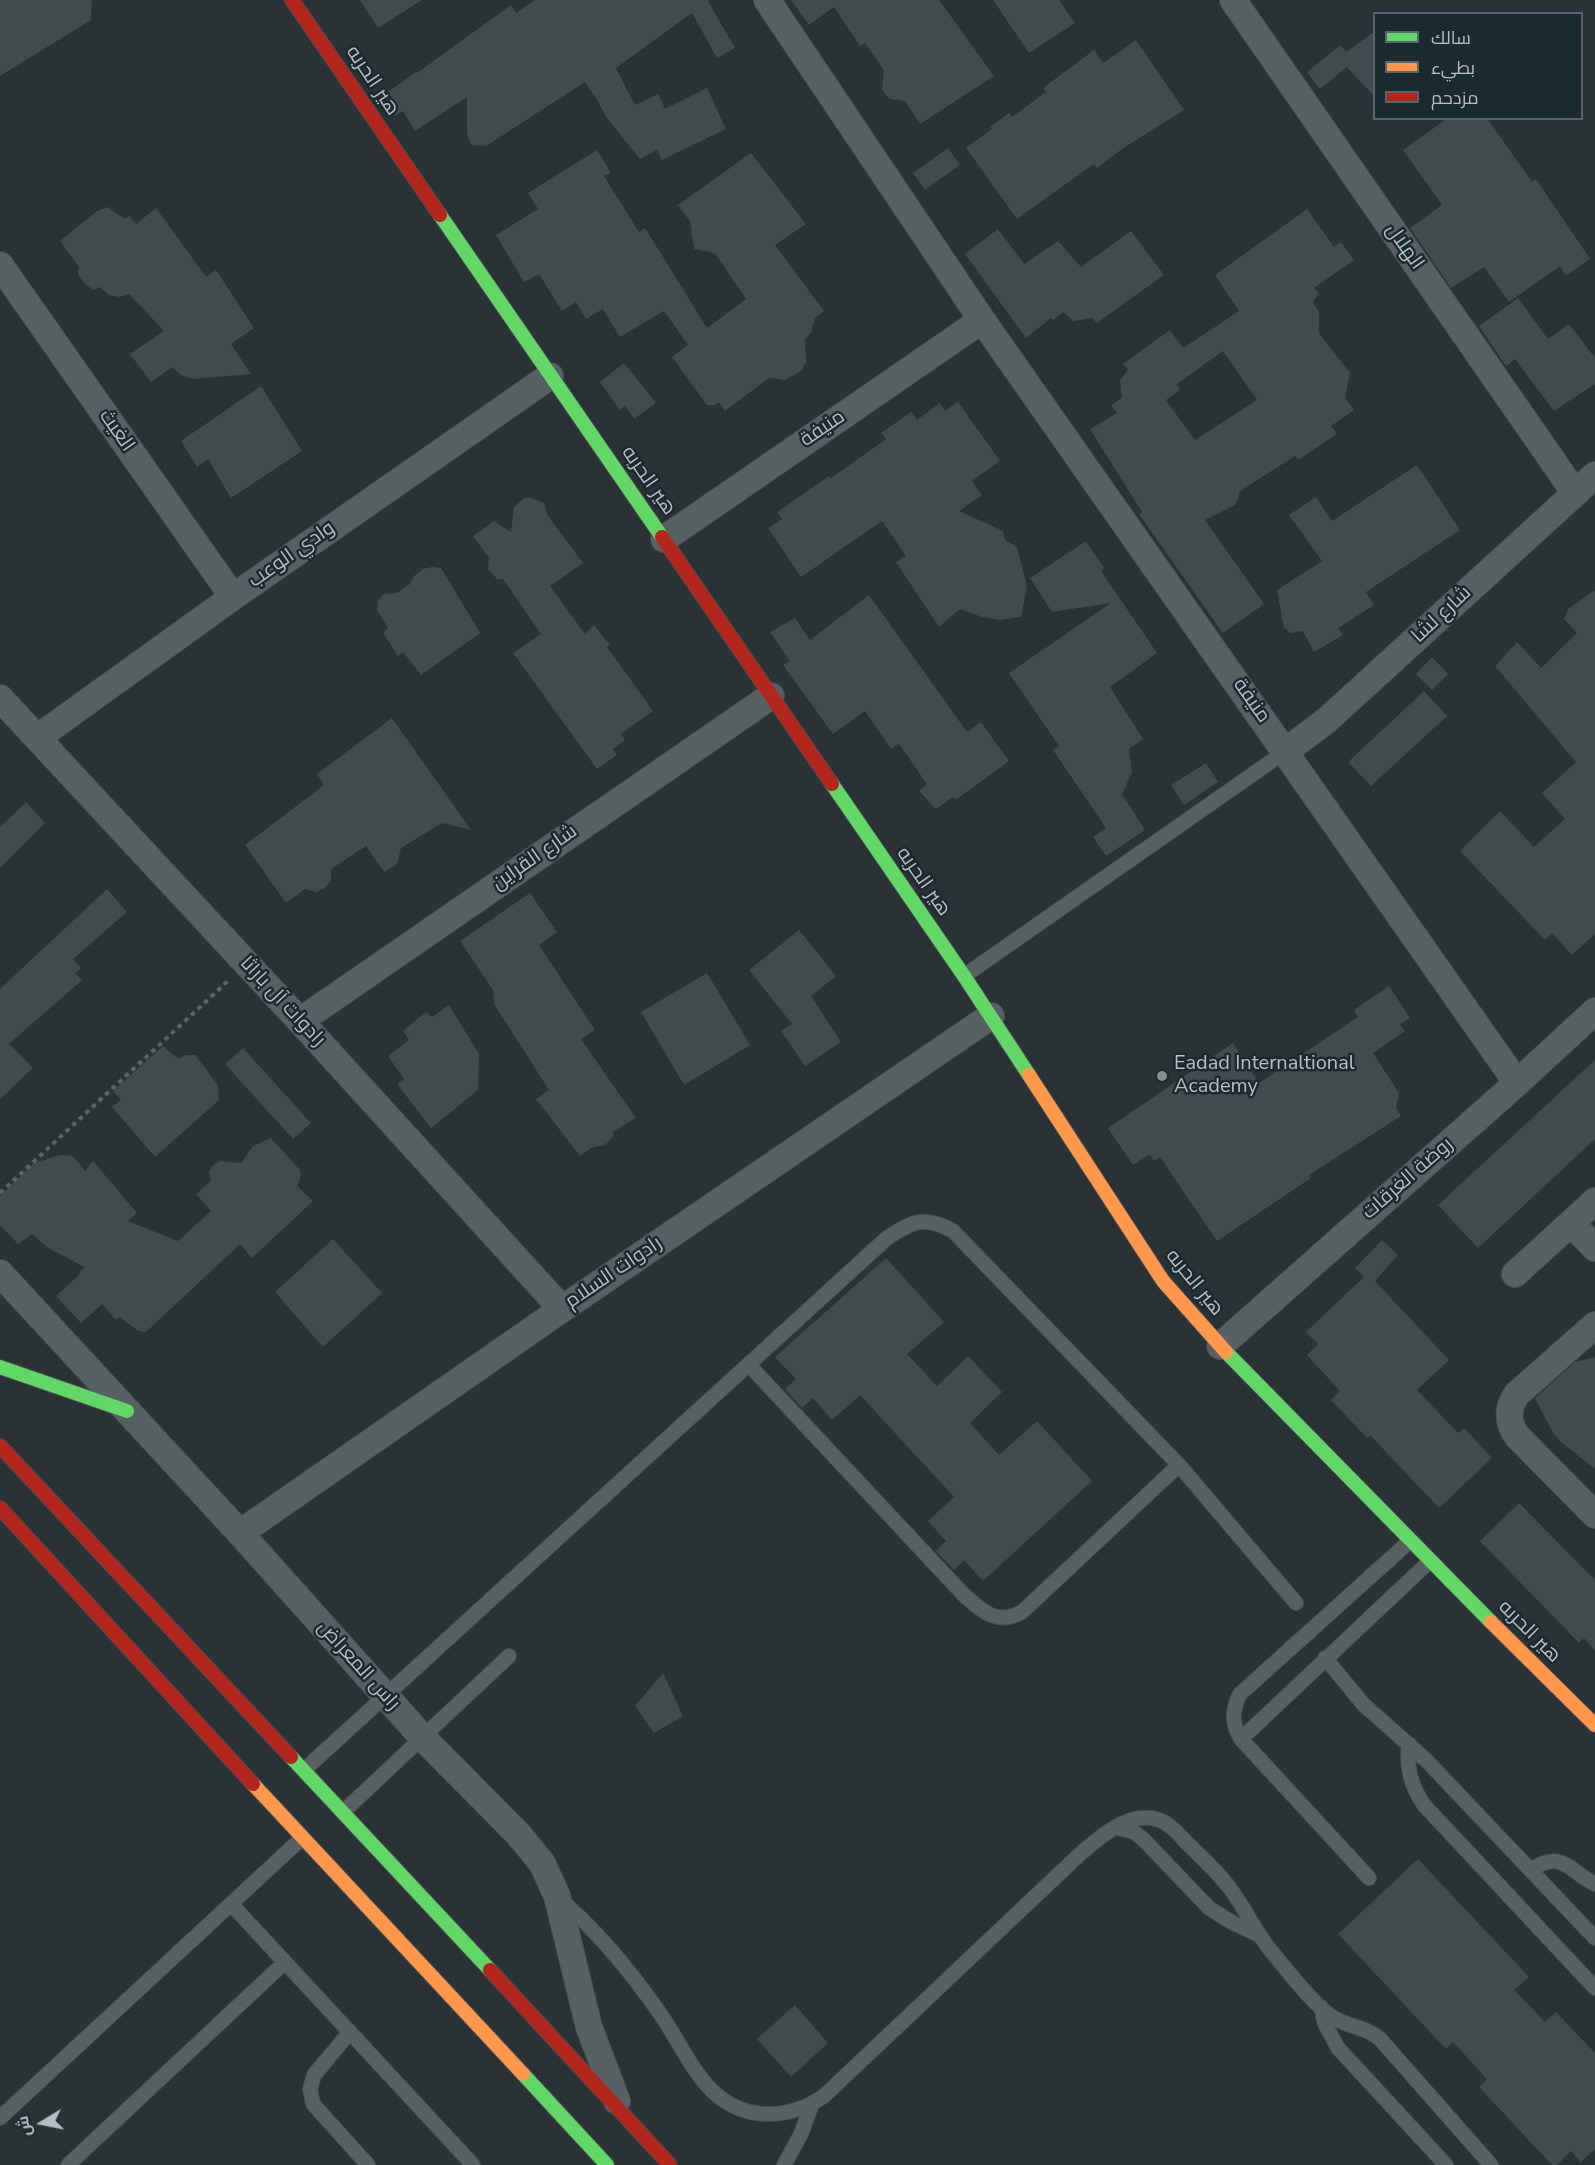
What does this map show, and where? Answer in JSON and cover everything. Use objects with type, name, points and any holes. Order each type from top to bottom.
[{"type":"street","name":"هير الحربه","points":[[292,0],[964,975],[1163,1281],[1220,1346],[1430,1561],[1595,1725]]},
{"type":"street","name":"منيفة","points":[[767,0],[982,320],[1517,1083]]},
{"type":"street","name":"الهلال","points":[[1233,0],[1575,493]]},
{"type":"street","name":"الغيث","points":[[0,265],[233,597]]},
{"type":"street","name":"منيفة","points":[[664,538],[982,320]]},
{"type":"street","name":"وادي الوعب","points":[[37,738],[233,597],[550,376]]},
{"type":"street","name":"شارع لشا","points":[[1286,751],[1327,720],[1595,475]]},
{"type":"street","name":"شارع القراين","points":[[300,1021],[771,696]]},
{"type":"street","name":"رادوات آل باراثا","points":[[0,698],[247,963],[562,1309]]},
{"type":"street","name":"روضة الغرقات","points":[[1220,1346],[1595,1011]]},
{"type":"street","name":"رادوات السلام","points":[[240,1533],[562,1309],[991,1016]]},
{"type":"street","points":[[1515,1274],[1595,1202]]},
{"type":"street","points":[[1571,1223],[1595,1248]]},
{"type":"street","name":"راس المعراض","points":[[0,1273],[240,1533],[423,1738],[519,1835],[542,1863],[557,1896],[589,2027],[622,2112]]},
{"type":"street","points":[[1595,1325],[1517,1394],[1509,1415],[1510,1423],[1517,1436],[1595,1515]]},
{"type":"street","points":[[0,1367],[128,1411]]},
{"type":"street","name":"راس المعراض","points":[[0,1446],[670,2165]]},
{"type":"street","points":[[0,1508],[302,1838],[608,2165]]},
{"type":"lane","points":[[964,975],[1286,751]]},
{"type":"lane","points":[[304,1770],[887,1238],[907,1225],[923,1220],[940,1224],[953,1231],[1179,1465],[1296,1602]]},
{"type":"lane","points":[[749,1365],[963,1594],[983,1611],[999,1618],[1012,1617],[1022,1612],[1179,1465]]},
{"type":"lane","points":[[1369,1878],[1241,1739],[1233,1722],[1236,1702],[1240,1694],[1410,1540]]},
{"type":"lane","points":[[1241,1739],[1430,1561]]},
{"type":"lane","points":[[343,1812],[509,1656]]},
{"type":"lane","points":[[1325,1658],[1364,1705],[1409,1744],[1595,1938]]},
{"type":"lane","points":[[1409,1744],[1408,1762],[1411,1780],[1424,1805],[1595,1988]]},
{"type":"lane","points":[[557,1896],[582,1918],[646,1994],[670,2028],[700,2078],[719,2098],[744,2111],[758,2114],[786,2113],[812,2104],[824,2096],[1080,1854],[1116,1827],[1145,1817],[1158,1819],[1169,1825],[1219,1874],[1271,1951],[1321,2007],[1338,2021],[1366,2030],[1380,2039],[1491,2165]]},
{"type":"lane","points":[[1116,1827],[1134,1832],[1144,1840],[1209,1908],[1259,1935]]},
{"type":"lane","points":[[0,2118],[302,1838]]},
{"type":"lane","points":[[1531,1870],[1549,1861],[1558,1861],[1568,1865],[1595,1884]]},
{"type":"lane","points":[[232,1905],[473,2165]]},
{"type":"lane","points":[[68,2165],[285,1962]]},
{"type":"lane","points":[[1321,2007],[1324,2024],[1338,2048],[1446,2165]]},
{"type":"lane","points":[[350,2032],[314,2075],[310,2089],[313,2104],[368,2165]]},
{"type":"lane","points":[[784,2165],[801,2134],[812,2104]]},
{"type":"path","points":[[0,1193],[247,963]]},
{"type":"building","points":[[0,0],[92,0],[91,20],[0,76]]},
{"type":"building","points":[[360,0],[422,0],[378,28]]},
{"type":"building","points":[[535,0],[710,0],[708,1],[735,48],[717,58],[692,13],[616,68],[635,105],[658,94],[665,109],[707,88],[726,129],[662,160],[657,150],[640,159],[606,117],[585,82],[486,146],[471,145],[467,135],[467,97],[415,131],[403,111],[395,116],[382,96],[511,5],[516,13]]},
{"type":"building","points":[[791,0],[939,0],[994,76],[920,124],[905,101],[890,99],[886,95],[882,89],[884,70],[865,43],[860,46],[834,7],[809,25]]},
{"type":"building","points":[[993,0],[1059,0],[1075,23],[1029,53]]},
{"type":"building","points":[[1373,33],[1373,95],[1347,67],[1320,89],[1307,72],[1341,45],[1346,52]]},
{"type":"building","points":[[1136,40],[1184,110],[1122,149],[1097,168],[1094,164],[1017,219],[966,148],[1009,113],[1012,117],[1046,92],[1043,88],[1094,50],[1103,63]]},
{"type":"building","points":[[1445,120],[1488,120],[1532,182],[1536,179],[1590,259],[1566,276],[1560,266],[1509,302],[1484,267],[1451,288],[1410,228],[1442,205],[1403,150]]},
{"type":"building","points":[[948,148],[960,165],[925,190],[913,173]]},
{"type":"building","points":[[597,150],[611,173],[604,176],[639,232],[645,228],[707,328],[746,299],[715,253],[694,249],[690,221],[678,205],[751,153],[806,224],[775,245],[824,311],[815,318],[811,333],[805,339],[806,362],[801,371],[785,380],[769,378],[725,411],[719,402],[715,405],[707,405],[672,357],[688,345],[664,311],[620,337],[603,309],[586,319],[576,302],[562,311],[539,274],[524,282],[496,235],[538,209],[528,193]]},
{"type":"building","points":[[107,207],[125,219],[129,216],[136,224],[156,208],[206,277],[216,270],[254,328],[231,344],[251,374],[193,379],[181,375],[172,367],[151,382],[130,354],[164,331],[129,294],[119,297],[109,295],[100,287],[93,290],[84,283],[78,274],[79,267],[60,241],[97,211]]},
{"type":"building","points":[[1307,209],[1334,247],[1341,242],[1354,260],[1314,288],[1319,294],[1313,302],[1319,312],[1319,333],[1350,373],[1345,398],[1354,410],[1331,426],[1337,434],[1298,460],[1295,456],[1240,491],[1235,505],[1205,520],[1264,604],[1223,633],[1139,514],[1142,512],[1090,429],[1117,413],[1111,405],[1122,398],[1120,380],[1128,370],[1123,364],[1170,330],[1183,348],[1239,311],[1215,275]],"holes":[[[1223,351],[1257,400],[1195,440],[1166,400],[1180,390],[1177,384]]]},
{"type":"building","points":[[998,229],[1024,264],[1058,241],[1081,267],[1131,231],[1164,275],[1097,323],[1092,318],[1073,321],[1064,312],[1053,320],[1051,318],[1026,338],[965,254]]},
{"type":"building","points":[[1518,298],[1548,339],[1569,324],[1595,358],[1595,384],[1554,411],[1515,359],[1506,366],[1479,326]]},
{"type":"building","points":[[624,363],[656,403],[634,419],[625,406],[620,410],[600,382]]},
{"type":"building","points":[[261,386],[302,451],[231,498],[208,459],[197,467],[181,441]]},
{"type":"building","points":[[958,402],[1000,461],[972,481],[982,495],[959,511],[1003,531],[1005,540],[1017,547],[1027,586],[1021,617],[1001,620],[982,617],[960,609],[939,627],[896,562],[906,556],[882,521],[801,577],[768,528],[782,519],[777,512],[886,439],[881,433],[911,412],[917,420],[940,403],[945,411]]},
{"type":"building","points":[[1417,465],[1460,530],[1366,592],[1374,605],[1338,628],[1343,635],[1314,652],[1303,631],[1291,633],[1284,628],[1277,590],[1322,561],[1289,515],[1316,497],[1332,521]]},
{"type":"building","points":[[524,498],[532,498],[544,503],[548,516],[583,563],[550,586],[585,634],[594,625],[610,645],[607,647],[653,711],[621,734],[625,740],[613,749],[617,755],[597,769],[513,653],[541,634],[503,579],[497,579],[488,569],[489,558],[473,536],[494,521],[511,532],[514,507]]},
{"type":"building","points":[[1086,541],[1104,568],[1101,571],[1157,653],[1110,687],[1143,739],[1129,749],[1132,772],[1122,794],[1145,830],[1106,856],[1093,837],[1106,828],[1053,750],[1059,746],[1009,673],[1111,603],[1052,612],[1030,578]]},
{"type":"building","points":[[441,568],[480,633],[421,675],[403,652],[398,656],[383,633],[388,628],[377,610],[378,600],[384,594],[397,593],[410,584],[414,576],[423,569]]},
{"type":"building","points":[[1595,590],[1595,934],[1572,955],[1552,933],[1545,940],[1460,851],[1500,811],[1534,847],[1565,819],[1542,793],[1576,762],[1495,666],[1517,642],[1541,668],[1577,633],[1564,619],[1569,608]]},
{"type":"building","points":[[869,595],[967,732],[981,722],[1009,761],[957,799],[953,797],[936,809],[919,791],[927,784],[899,744],[891,749],[865,711],[833,734],[783,665],[790,661],[770,632],[795,618],[810,640]]},
{"type":"building","points":[[1432,657],[1448,674],[1432,690],[1416,674]]},
{"type":"building","points":[[1424,691],[1447,716],[1371,786],[1348,762]]},
{"type":"building","points":[[392,718],[471,830],[442,823],[401,848],[397,864],[384,872],[366,846],[331,869],[331,880],[325,888],[316,892],[305,889],[286,903],[245,845],[324,785],[317,774]]},
{"type":"building","points":[[1206,763],[1218,782],[1184,805],[1171,785]]},
{"type":"building","points":[[26,802],[45,823],[0,868],[0,827]]},
{"type":"building","points":[[107,889],[127,912],[73,959],[81,968],[75,973],[82,980],[9,1044],[33,1068],[0,1099],[0,989]]},
{"type":"building","points":[[530,893],[557,932],[539,945],[595,1030],[581,1039],[636,1118],[613,1132],[613,1137],[605,1145],[591,1148],[580,1156],[536,1099],[549,1090],[494,1004],[493,990],[460,941]]},
{"type":"building","points":[[799,930],[836,976],[811,996],[841,1042],[805,1066],[781,1031],[792,1024],[749,970]]},
{"type":"building","points":[[707,973],[750,1045],[684,1085],[641,1012]]},
{"type":"building","points":[[1389,986],[1410,1018],[1400,1024],[1405,1031],[1373,1053],[1399,1093],[1396,1108],[1401,1116],[1309,1175],[1311,1178],[1217,1241],[1160,1157],[1154,1161],[1150,1154],[1133,1165],[1108,1128],[1233,1043],[1259,1083],[1358,1017],[1354,1010]]},
{"type":"building","points":[[449,1005],[479,1054],[478,1090],[431,1128],[397,1084],[404,1079],[388,1056],[409,1040],[403,1031],[426,1012],[432,1017]]},
{"type":"building","points":[[163,1046],[178,1059],[186,1055],[195,1055],[218,1085],[219,1100],[155,1157],[112,1107],[121,1100],[113,1091]]},
{"type":"building","points":[[243,1048],[311,1123],[293,1139],[225,1064]]},
{"type":"building","points":[[1595,1060],[1595,1139],[1478,1248],[1438,1205]]},
{"type":"building","points":[[271,1138],[299,1169],[301,1176],[297,1186],[313,1201],[252,1258],[240,1244],[146,1332],[138,1331],[120,1317],[116,1320],[102,1304],[81,1323],[56,1296],[85,1267],[48,1248],[32,1234],[18,1244],[0,1225],[0,1196],[34,1163],[60,1155],[73,1156],[85,1171],[93,1161],[137,1213],[128,1221],[178,1241],[211,1211],[196,1194],[211,1181],[209,1172],[213,1165],[220,1161],[241,1163],[253,1146]]},
{"type":"building","points":[[333,1239],[382,1293],[323,1347],[275,1292]]},
{"type":"building","points":[[1382,1240],[1398,1255],[1375,1281],[1449,1360],[1417,1390],[1458,1433],[1464,1428],[1492,1458],[1439,1508],[1370,1435],[1367,1438],[1331,1400],[1340,1391],[1307,1355],[1318,1344],[1306,1332],[1364,1277],[1355,1268]]},
{"type":"building","points":[[886,1258],[944,1322],[907,1354],[937,1386],[968,1356],[1002,1392],[970,1423],[999,1455],[1037,1421],[1092,1481],[983,1581],[964,1560],[954,1570],[936,1551],[946,1541],[928,1521],[954,1497],[860,1395],[832,1420],[813,1398],[802,1408],[785,1389],[796,1379],[775,1357]]},
{"type":"building","points":[[1595,1357],[1595,1469],[1553,1433],[1535,1398],[1575,1362]]},
{"type":"building","points":[[1519,1503],[1595,1580],[1595,1651],[1584,1638],[1579,1643],[1480,1541]]},
{"type":"building","points":[[663,1673],[683,1716],[654,1733],[635,1706]]},
{"type":"building","points":[[1418,1859],[1529,1977],[1514,1990],[1545,2022],[1556,2012],[1595,2053],[1595,2149],[1581,2162],[1571,2151],[1557,2165],[1552,2165],[1479,2087],[1487,2079],[1453,2042],[1446,2049],[1338,1934]]},
{"type":"building","points":[[795,2005],[828,2043],[791,2077],[757,2039]]},
{"type":"traffic: fast","points":[[440,215],[662,537]]},
{"type":"traffic: fast","points":[[832,784],[1029,1075]]},
{"type":"traffic: fast","points":[[1226,1352],[1491,1622]]},
{"type":"traffic: fast","points":[[0,1367],[127,1411]]},
{"type":"traffic: fast","points":[[291,1757],[490,1970]]},
{"type":"traffic: fast","points":[[523,2074],[607,2165]]},
{"type":"traffic: slow","points":[[1029,1075],[1163,1281],[1226,1352]]},
{"type":"traffic: slow","points":[[1491,1622],[1595,1725]]},
{"type":"traffic: slow","points":[[253,1784],[523,2074]]},
{"type":"traffic: jam","points":[[292,0],[440,215]]},
{"type":"traffic: jam","points":[[662,537],[832,784]]},
{"type":"traffic: jam","points":[[0,1446],[291,1757]]},
{"type":"traffic: jam","points":[[0,1508],[253,1784]]},
{"type":"traffic: jam","points":[[490,1970],[670,2165]]},
{"type":"place","name":"Eadad Internaltional Academy","points":[[1162,1076]]}]
